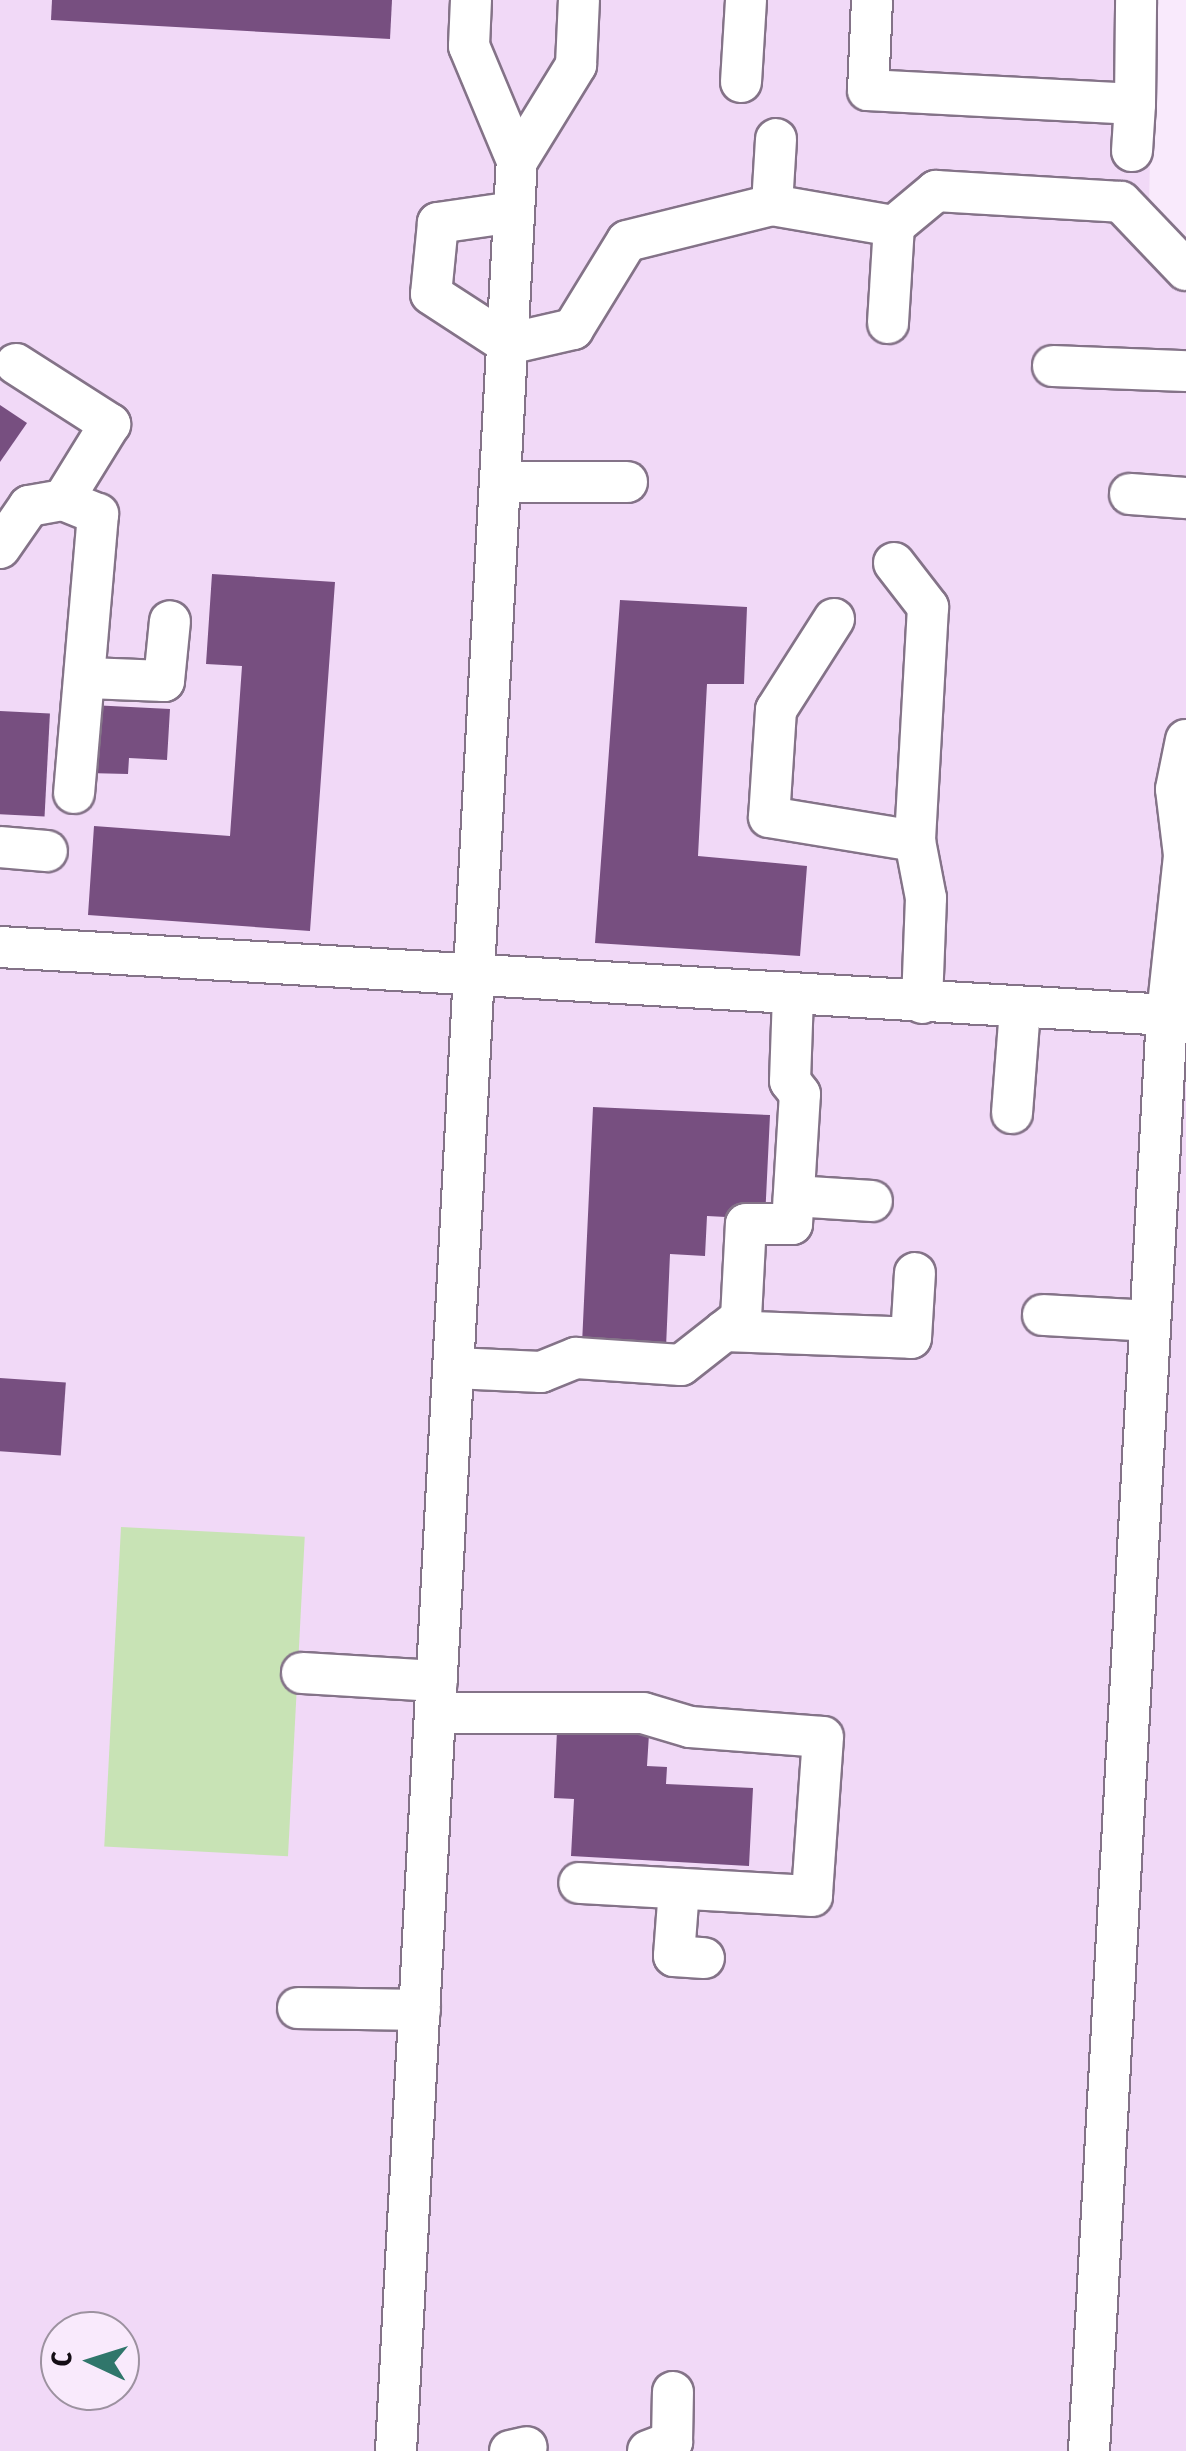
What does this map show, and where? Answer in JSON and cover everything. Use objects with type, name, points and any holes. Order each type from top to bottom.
[{"type":"lane","points":[[396,2451],[517,161],[469,46],[471,0]]},
{"type":"lane","points":[[517,161],[576,65],[579,0]]},
{"type":"lane","points":[[742,82],[746,0]]},
{"type":"lane","points":[[872,0],[868,90],[1135,104]]},
{"type":"lane","points":[[1132,150],[1136,0]]},
{"type":"lane","points":[[772,205],[776,140]]},
{"type":"lane","points":[[514,212],[438,223],[431,294],[508,344],[574,329],[627,241],[772,205],[841,222],[894,226],[936,191],[1120,202],[1186,270]]},
{"type":"lane","points":[[888,323],[894,226]]},
{"type":"lane","points":[[16,364],[110,424],[63,500]]},
{"type":"lane","points":[[1053,366],[1186,371]]},
{"type":"lane","points":[[500,482],[627,482]]},
{"type":"lane","points":[[1130,494],[1186,498]]},
{"type":"lane","points":[[0,548],[29,506],[63,500],[98,514],[88,678],[74,793]]},
{"type":"lane","points":[[894,562],[928,608],[915,841],[926,898],[922,1003]]},
{"type":"lane","points":[[834,619],[776,710],[769,817],[915,841]]},
{"type":"lane","points":[[88,678],[164,681],[170,621]]},
{"type":"lane","points":[[1089,2451],[1150,1321],[1176,1016],[1184,855],[1176,789],[1186,740]]},
{"type":"lane","points":[[0,847],[47,851]]},
{"type":"lane","points":[[0,948],[474,980],[1176,1016]]},
{"type":"lane","points":[[454,1368],[541,1372],[576,1358],[681,1366],[741,1318],[746,1224],[792,1224],[800,1094],[790,1081],[794,996]]},
{"type":"lane","points":[[1012,1113],[1020,1008]]},
{"type":"lane","points":[[794,1196],[872,1201]]},
{"type":"lane","points":[[724,1331],[912,1338],[915,1273]]},
{"type":"lane","points":[[1043,1315],[1150,1321]]},
{"type":"lane","points":[[302,1672],[437,1697],[643,1712],[690,1726],[824,1737],[812,1896],[580,1884]]},
{"type":"lane","points":[[679,1889],[674,1956],[704,1958]]},
{"type":"lane","points":[[298,2008],[420,2010]]},
{"type":"lane","points":[[648,2451],[672,2442],[673,2392]]},
{"type":"shaded area","points":[[0,0],[1153,0],[1149,209],[1186,251],[1186,2451],[0,2451]]},
{"type":"green space","points":[[121,1527],[305,1537],[288,1856],[104,1847]]},
{"type":"building","points":[[52,0],[392,0],[390,39],[51,20]]},
{"type":"building","points":[[0,405],[27,423],[0,462]]},
{"type":"building","points":[[212,574],[335,582],[310,931],[88,915],[94,826],[230,836],[242,666],[206,664]]},
{"type":"building","points":[[620,600],[747,607],[744,684],[707,684],[698,856],[807,866],[800,956],[595,943]]},
{"type":"building","points":[[91,705],[170,709],[167,760],[129,758],[128,774],[87,773]]},
{"type":"building","points":[[0,711],[50,714],[45,816],[0,814]]},
{"type":"building","points":[[593,1107],[770,1115],[765,1219],[707,1216],[705,1256],[670,1254],[666,1348],[582,1344]]},
{"type":"building","points":[[0,1378],[66,1383],[61,1455],[0,1451]]},
{"type":"building","points":[[557,1730],[649,1734],[647,1766],[667,1767],[666,1784],[753,1788],[749,1866],[571,1856],[574,1799],[554,1798]]}]
